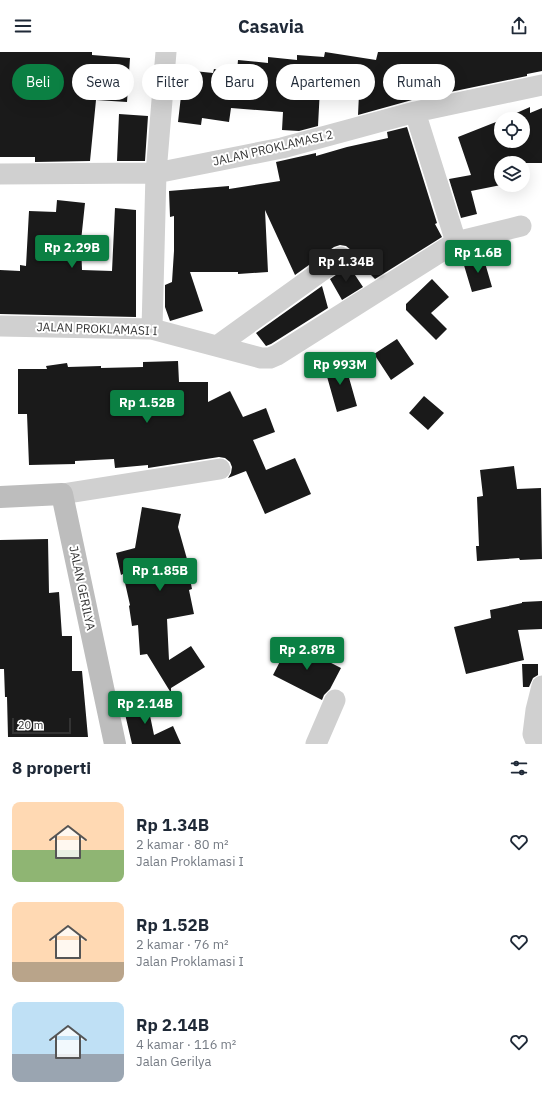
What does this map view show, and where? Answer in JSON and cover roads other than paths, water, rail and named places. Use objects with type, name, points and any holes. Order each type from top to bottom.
[{"type":"street","points":[[152,329],[156,173],[166,52]]},
{"type":"street","name":"JALAN PROKLAMASI 2","points":[[0,174],[156,173],[282,148],[415,112],[542,85]]},
{"type":"street","points":[[415,112],[456,242]]},
{"type":"street","name":"JALAN PROKLAMASI I","points":[[0,326],[152,329],[261,358],[270,358],[456,242],[521,226]]},
{"type":"street","points":[[217,346],[341,256]]},
{"type":"street","points":[[0,497],[62,494],[220,469]]},
{"type":"street","name":"JALAN GERILYA","points":[[62,494],[115,744]]},
{"type":"street","points":[[537,744],[534,734],[536,710],[542,686]]},
{"type":"street","points":[[316,744],[335,700]]}]
